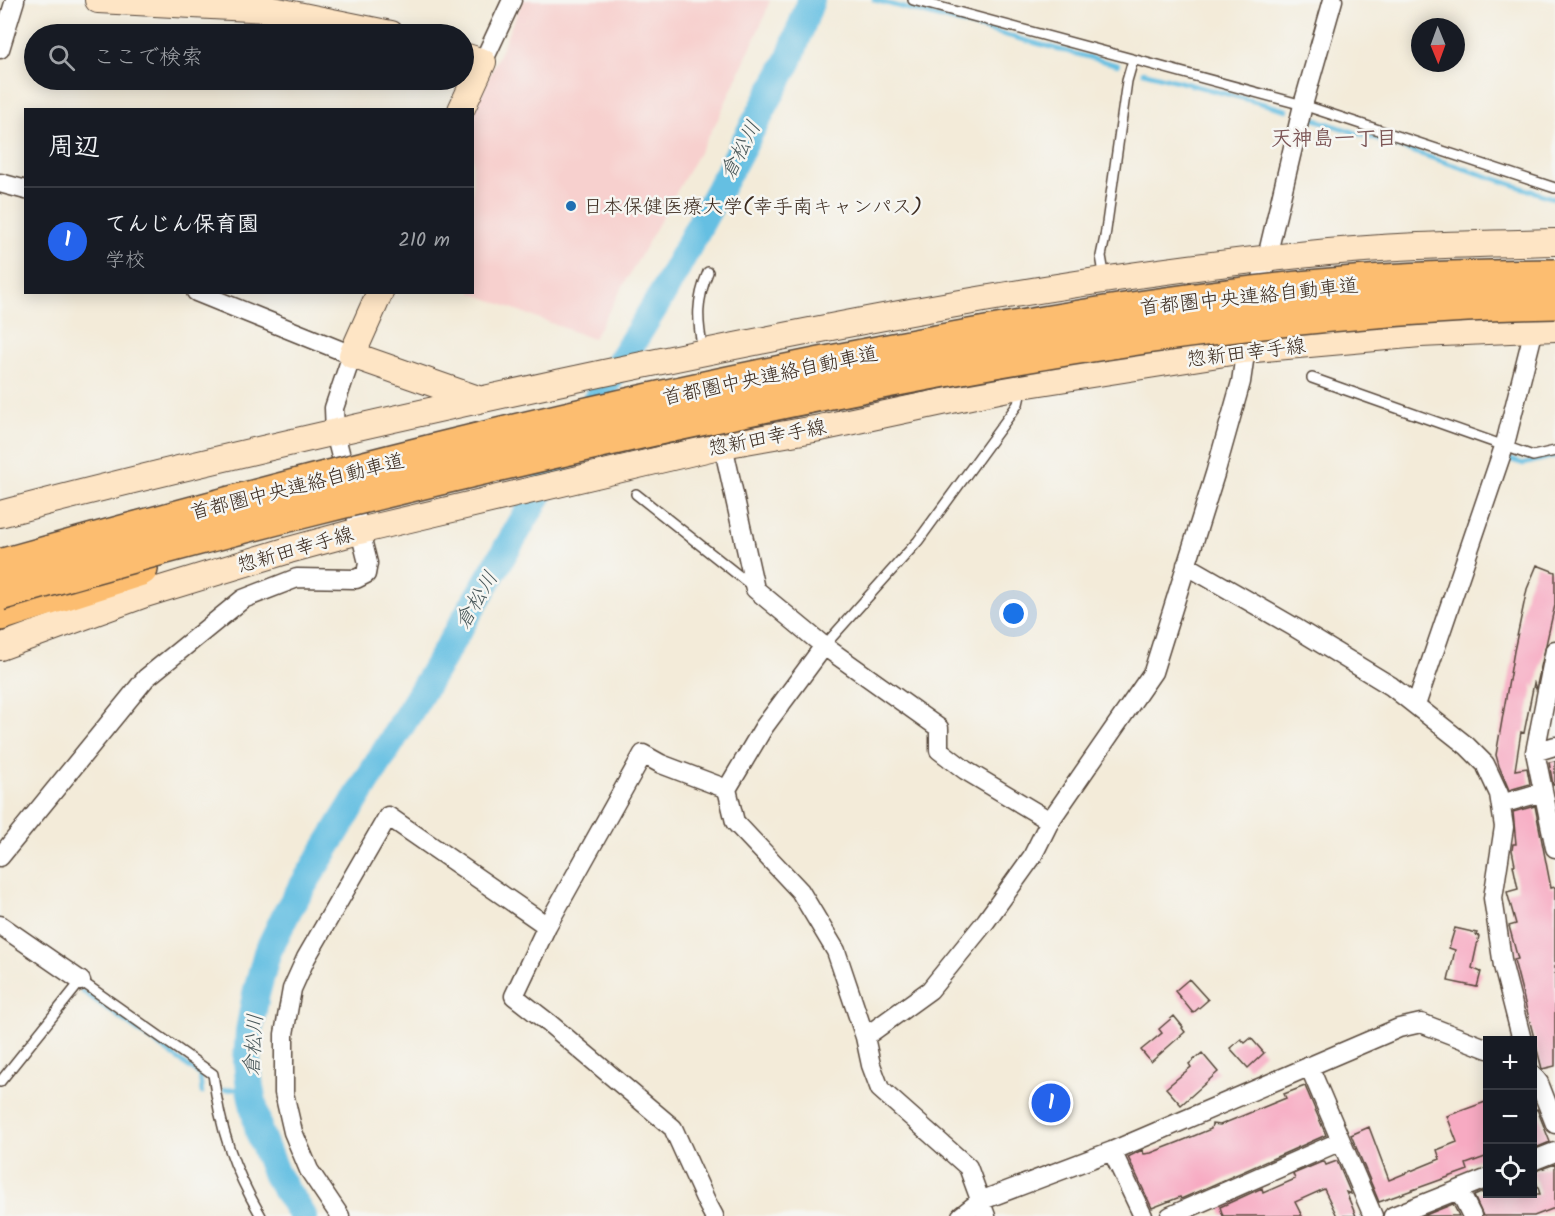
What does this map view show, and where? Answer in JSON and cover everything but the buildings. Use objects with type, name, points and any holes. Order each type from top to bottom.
[{"type":"highway","name":"首都圏中央連絡自動車道","points":[[0,566],[270,492],[617,407],[778,372],[1023,326],[1204,299],[1334,284],[1555,276]]},
{"type":"highway","name":"首都圏中央連絡自動車道","points":[[0,594],[383,490],[730,412],[1050,352],[1204,327],[1415,307],[1555,302]]},
{"type":"highway","points":[[0,550],[216,492],[270,492]]},
{"type":"highway","points":[[0,614],[188,554],[245,526]]},
{"type":"main road","points":[[98,0],[268,9],[342,24]]},
{"type":"main road","points":[[461,108],[466,90]]},
{"type":"main road","points":[[0,514],[121,482],[478,399],[861,320],[1105,279],[1266,258],[1401,246],[1555,242]]},
{"type":"main road","points":[[379,294],[352,355],[478,399]]},
{"type":"main road","name":"惣新田幸手線","points":[[0,647],[145,594],[359,531],[723,445],[820,428],[1022,385],[1244,350],[1420,334],[1545,328]]},
{"type":"main road","points":[[702,351],[723,445]]},
{"type":"street","points":[[0,49],[15,0]]},
{"type":"street","points":[[474,57],[512,0]]},
{"type":"street","points":[[865,1037],[930,990],[986,921],[1032,857],[1050,821],[1153,672],[1241,382],[1244,350],[1266,258],[1303,105],[1333,0]]},
{"type":"street","points":[[0,183],[24,189]]},
{"type":"street","points":[[0,857],[146,678],[243,598],[297,578],[356,579],[366,574],[368,563],[335,433],[334,408],[352,355],[201,294]]},
{"type":"street","points":[[1416,705],[1545,328]]},
{"type":"street","points":[[723,445],[755,589],[824,646],[939,728],[939,750],[965,770],[1050,821]]},
{"type":"street","points":[[1186,566],[1382,680],[1467,746],[1485,764],[1499,794],[1501,804],[1504,827],[1493,898],[1503,966],[1521,1036]]},
{"type":"street","points":[[824,646],[764,727],[727,789],[735,822],[800,891],[836,951],[865,1037],[879,1089],[969,1167],[983,1208]]},
{"type":"street","points":[[1554,836],[1535,752],[1555,650]]},
{"type":"street","points":[[1535,752],[1555,746]]},
{"type":"street","points":[[714,1216],[673,1128],[514,996],[547,926],[643,754],[662,764],[727,789]]},
{"type":"street","points":[[1501,804],[1543,792]]},
{"type":"street","points":[[340,1216],[309,1170],[293,1132],[284,1093],[284,1034],[292,989],[306,958],[388,816],[547,926]]},
{"type":"street","points":[[0,924],[81,981]]},
{"type":"street","points":[[961,1216],[1399,1028],[1421,1023],[1483,1047]]},
{"type":"street","points":[[1310,1066],[1373,1216]]},
{"type":"street","points":[[1542,1078],[1555,1124]]},
{"type":"street","points":[[1170,1216],[1341,1141]]},
{"type":"street","points":[[1112,1151],[1143,1216]]},
{"type":"street","points":[[1537,1159],[1555,1152]]},
{"type":"street","points":[[1393,1216],[1483,1180]]},
{"type":"street","points":[[1459,1190],[1472,1216]]},
{"type":"lane","points":[[913,0],[1303,105],[1555,188]]},
{"type":"lane","points":[[1105,279],[1101,256],[1127,81],[1134,60]]},
{"type":"lane","points":[[702,351],[698,301],[708,272]]},
{"type":"lane","points":[[1312,378],[1505,444],[1533,456],[1555,451]]},
{"type":"lane","points":[[824,646],[918,541],[1018,404],[1022,385]]},
{"type":"lane","points":[[636,494],[755,589]]},
{"type":"lane","points":[[0,1082],[81,981],[213,1074],[218,1111],[226,1142],[239,1176],[261,1216]]},
{"type":"shaded area","name":"日本保健医療大学(幸手南キャンパス)","points":[[523,0],[770,0],[718,119],[593,339],[474,294],[474,111]]},
{"type":"waterway","name":"倉松川","points":[[303,1216],[276,1175],[259,1132],[250,1088],[247,1061],[249,1032],[267,953],[288,910],[418,698],[556,465],[663,293],[789,60],[811,0]]},
{"type":"waterway","points":[[874,0],[1118,65]]},
{"type":"waterway","points":[[1143,72],[1287,110]]},
{"type":"waterway","points":[[1314,119],[1553,198]]},
{"type":"waterway","points":[[1508,457],[1508,459],[1524,464],[1555,456]]},
{"type":"waterway","points":[[82,991],[200,1075],[202,1093]]},
{"type":"waterway","points":[[224,1090],[250,1088]]},
{"type":"place","name":"日本保健医療大学(幸手南キャンパス)","points":[[571,206]]},
{"type":"place","name":"てんじん保育園","points":[[1051,1103]]},
{"type":"district","name":"天神島一丁目","points":[[1334,138]]}]
